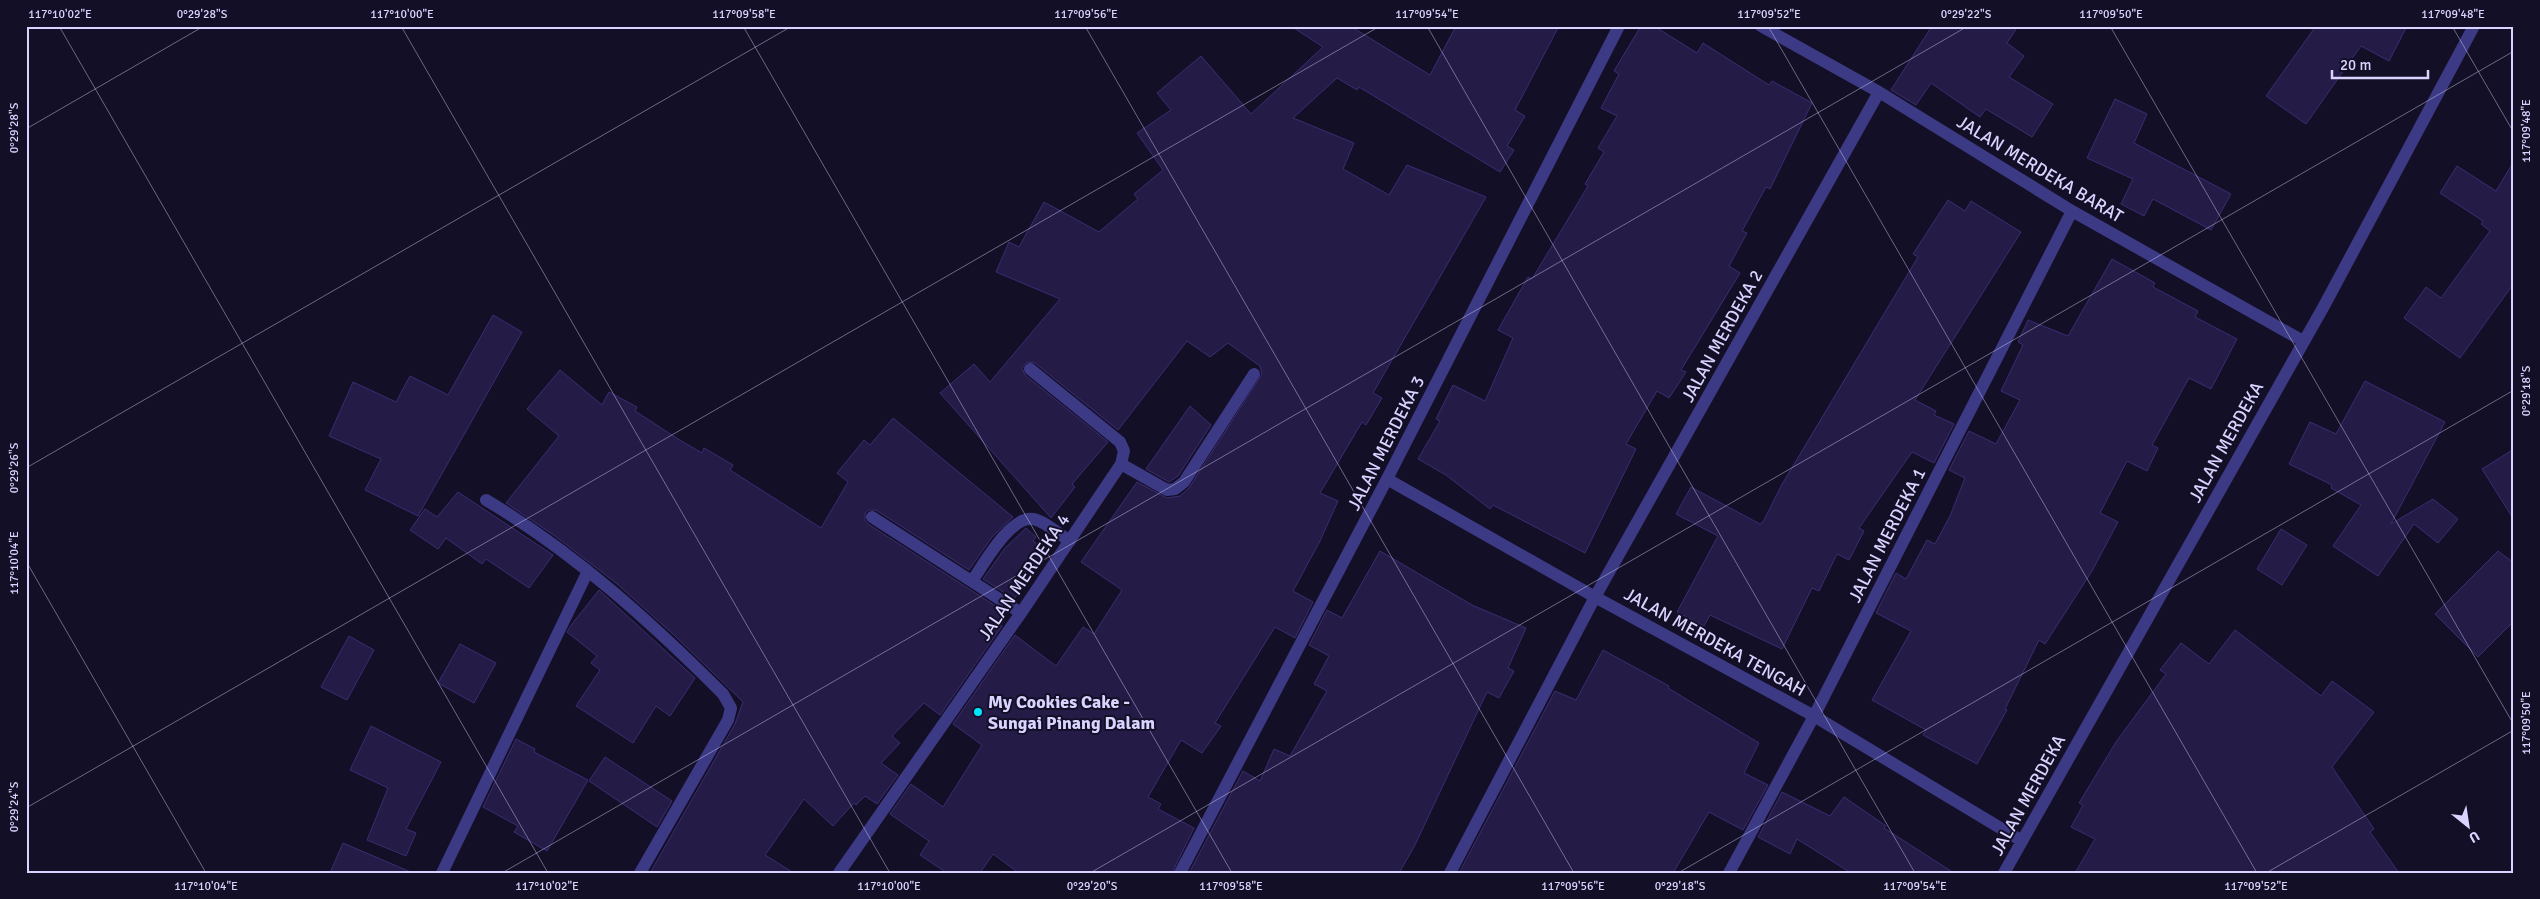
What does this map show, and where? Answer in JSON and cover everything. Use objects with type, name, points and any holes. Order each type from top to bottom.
[{"type":"street","name":"JALAN MERDEKA 3","points":[[1180,873],[1387,479],[1619,26]]},
{"type":"street","name":"JALAN MERDEKA BARAT","points":[[1760,26],[1879,92],[2072,211],[2303,341]]},
{"type":"street","name":"JALAN MERDEKA","points":[[2004,873],[2324,306],[2474,26]]},
{"type":"street","name":"JALAN MERDEKA 2","points":[[1450,873],[1595,597],[1879,92]]},
{"type":"street","name":"JALAN MERDEKA 1","points":[[1729,873],[1814,716],[2072,211]]},
{"type":"street","points":[[1030,369],[1120,442],[1124,451],[1121,464],[1167,490],[1178,488],[1184,482],[1254,374]]},
{"type":"street","name":"JALAN MERDEKA 4","points":[[839,873],[1021,613],[1121,464]]},
{"type":"street","name":"JALAN MERDEKA TENGAH","points":[[1387,479],[1595,597],[1814,716],[2022,842]]},
{"type":"street","points":[[486,500],[560,548],[665,636],[723,694],[731,708],[728,720],[640,873]]},
{"type":"street","points":[[872,516],[1021,613]]},
{"type":"street","points":[[972,581],[1008,531],[1022,521],[1038,520],[1070,541]]},
{"type":"street","points":[[442,873],[588,571]]},
{"type":"building","points":[[1291,26],[1350,26],[1430,75],[1456,26],[1559,26],[1515,110],[1525,116],[1507,146],[1514,150],[1500,172],[1359,87],[1357,90],[1337,78],[1293,118],[1354,143],[1343,169],[1389,195],[1407,165],[1486,197],[1373,393],[1382,398],[1366,425],[1362,422],[1320,493],[1338,501],[1320,541],[1293,591],[1313,602],[1295,638],[1275,627],[1215,723],[1221,726],[1202,753],[1181,740],[1148,797],[1161,804],[1158,809],[1194,828],[1172,873],[1019,873],[993,854],[980,873],[947,873],[920,855],[929,841],[890,814],[911,784],[943,807],[982,745],[953,724],[1015,635],[1056,666],[1083,627],[1094,634],[1122,590],[1081,562],[1137,482],[1167,498],[1180,496],[1189,488],[1262,374],[1260,366],[1228,343],[1210,357],[1187,341],[1118,430],[1035,363],[1027,362],[1022,368],[1025,375],[1108,442],[1072,484],[1075,487],[1051,518],[940,393],[974,364],[990,382],[1060,299],[996,272],[1009,242],[1019,247],[1044,202],[1099,232],[1138,199],[1134,194],[1163,170],[1137,133],[1171,110],[1157,93],[1201,56],[1251,114],[1323,47]]},
{"type":"building","points":[[1641,26],[1654,26],[1697,53],[1703,43],[1769,85],[1772,81],[1812,103],[1770,189],[1766,187],[1742,231],[1747,233],[1729,266],[1740,273],[1681,370],[1686,372],[1669,398],[1657,391],[1626,444],[1636,449],[1585,553],[1493,505],[1490,509],[1446,475],[1418,459],[1440,421],[1436,419],[1453,385],[1485,401],[1513,338],[1498,330],[1528,277],[1532,279],[1588,186],[1585,184],[1604,152],[1598,148],[1617,116],[1601,108],[1619,74],[1614,71]]},
{"type":"building","points":[[1932,26],[2018,26],[2007,43],[2024,56],[2009,77],[2053,104],[2032,137],[1986,109],[1980,117],[1931,83],[1916,105],[1891,90]]},
{"type":"building","points":[[2316,26],[2407,26],[2389,61],[2361,46],[2306,124],[2266,96]]},
{"type":"building","points":[[2115,99],[2147,114],[2134,143],[2231,194],[2211,230],[2153,199],[2144,216],[2121,204],[2133,179],[2087,158]]},
{"type":"building","points":[[2514,161],[2514,283],[2460,358],[2404,318],[2426,287],[2441,298],[2490,231],[2481,224],[2483,221],[2440,193],[2457,166],[2496,191]]},
{"type":"building","points":[[1948,200],[1965,211],[1971,201],[2021,232],[1915,400],[1936,411],[1934,415],[1954,424],[1934,463],[1912,452],[1859,528],[1864,531],[1849,560],[1837,554],[1819,591],[1812,588],[1782,649],[1710,615],[1704,626],[1677,612],[1718,536],[1676,514],[1691,487],[1760,524],[1763,522],[1781,486],[1918,257],[1913,254]]},
{"type":"building","points":[[2112,259],[2155,283],[2153,287],[2198,311],[2195,317],[2237,339],[2211,389],[2189,378],[2152,445],[2158,448],[2147,471],[2127,461],[2100,513],[2118,522],[2092,571],[2045,644],[2039,640],[2005,709],[2007,710],[1977,764],[1923,735],[1926,730],[1872,700],[1911,631],[1876,613],[1896,573],[1906,579],[1927,540],[1935,544],[1950,516],[1965,478],[1949,470],[1969,431],[1996,444],[2020,400],[2001,391],[2023,345],[2018,342],[2028,320],[2068,336]]},
{"type":"building","points":[[493,315],[522,332],[418,516],[365,490],[381,459],[329,436],[353,382],[396,402],[410,376],[448,395]]},
{"type":"building","points":[[560,370],[602,405],[609,392],[637,407],[635,411],[678,439],[702,453],[704,448],[733,465],[730,470],[821,528],[848,482],[837,473],[864,440],[870,445],[893,418],[1013,517],[992,537],[969,570],[876,510],[869,510],[865,513],[865,520],[868,524],[1005,612],[998,622],[1002,626],[940,715],[924,703],[892,736],[900,743],[881,763],[898,775],[877,804],[865,796],[856,805],[854,803],[833,826],[804,799],[765,855],[794,873],[650,873],[735,724],[743,702],[673,634],[616,583],[555,536],[506,503],[559,436],[527,409]]},
{"type":"building","points":[[2365,381],[2445,422],[2391,524],[2433,499],[2458,519],[2438,543],[2414,524],[2378,576],[2333,546],[2361,505],[2331,488],[2332,485],[2289,464],[2310,422],[2336,434]]},
{"type":"building","points":[[1190,406],[1211,425],[1178,476],[1169,482],[1146,469]]},
{"type":"building","points":[[2514,449],[2514,520],[2482,469]]},
{"type":"building","points":[[458,492],[553,555],[529,588],[486,559],[482,564],[446,538],[438,549],[410,530],[425,509],[437,517]]},
{"type":"building","points":[[1026,528],[1036,537],[1033,541],[1048,551],[1014,599],[983,579],[1005,548]]},
{"type":"building","points":[[2281,529],[2307,545],[2282,585],[2257,569]]},
{"type":"building","points":[[1380,551],[1472,605],[1526,628],[1508,668],[1514,671],[1499,698],[1487,692],[1414,847],[1399,873],[1189,873],[1243,771],[1260,781],[1274,749],[1290,756],[1327,691],[1314,684],[1329,656],[1309,645],[1327,610],[1342,618]]},
{"type":"building","points":[[2498,551],[2514,563],[2514,621],[2478,657],[2435,614]]},
{"type":"building","points":[[599,590],[695,678],[670,716],[656,706],[633,743],[576,706],[600,670],[591,663],[597,656],[567,632]]},
{"type":"building","points":[[2235,630],[2321,696],[2332,681],[2374,712],[2332,767],[2374,829],[2370,832],[2399,873],[2075,873],[2095,839],[2071,827],[2083,805],[2079,803],[2116,742],[2166,674],[2160,670],[2181,643],[2209,664]]},
{"type":"building","points":[[349,636],[374,650],[347,700],[321,687]]},
{"type":"building","points":[[460,644],[496,663],[474,703],[438,683]]},
{"type":"building","points":[[1603,650],[1669,686],[1668,688],[1759,743],[1744,773],[1768,785],[1743,830],[1709,812],[1673,873],[1459,873],[1555,691],[1576,700]]},
{"type":"building","points":[[371,726],[441,762],[406,829],[416,833],[406,856],[367,840],[388,788],[350,770]]},
{"type":"building","points":[[516,739],[535,749],[534,752],[588,780],[547,851],[514,832],[518,826],[483,807]]},
{"type":"building","points":[[605,757],[672,801],[657,827],[589,781]]},
{"type":"building","points":[[1782,792],[1830,816],[1844,797],[1886,826],[1884,828],[1954,873],[1851,873],[1797,839],[1790,854],[1758,837]]},
{"type":"building","points":[[343,843],[413,873],[330,873]]},
{"type":"place","name":"My Cookies Cake - Sungai Pinang Dalam","points":[[978,712]]}]
